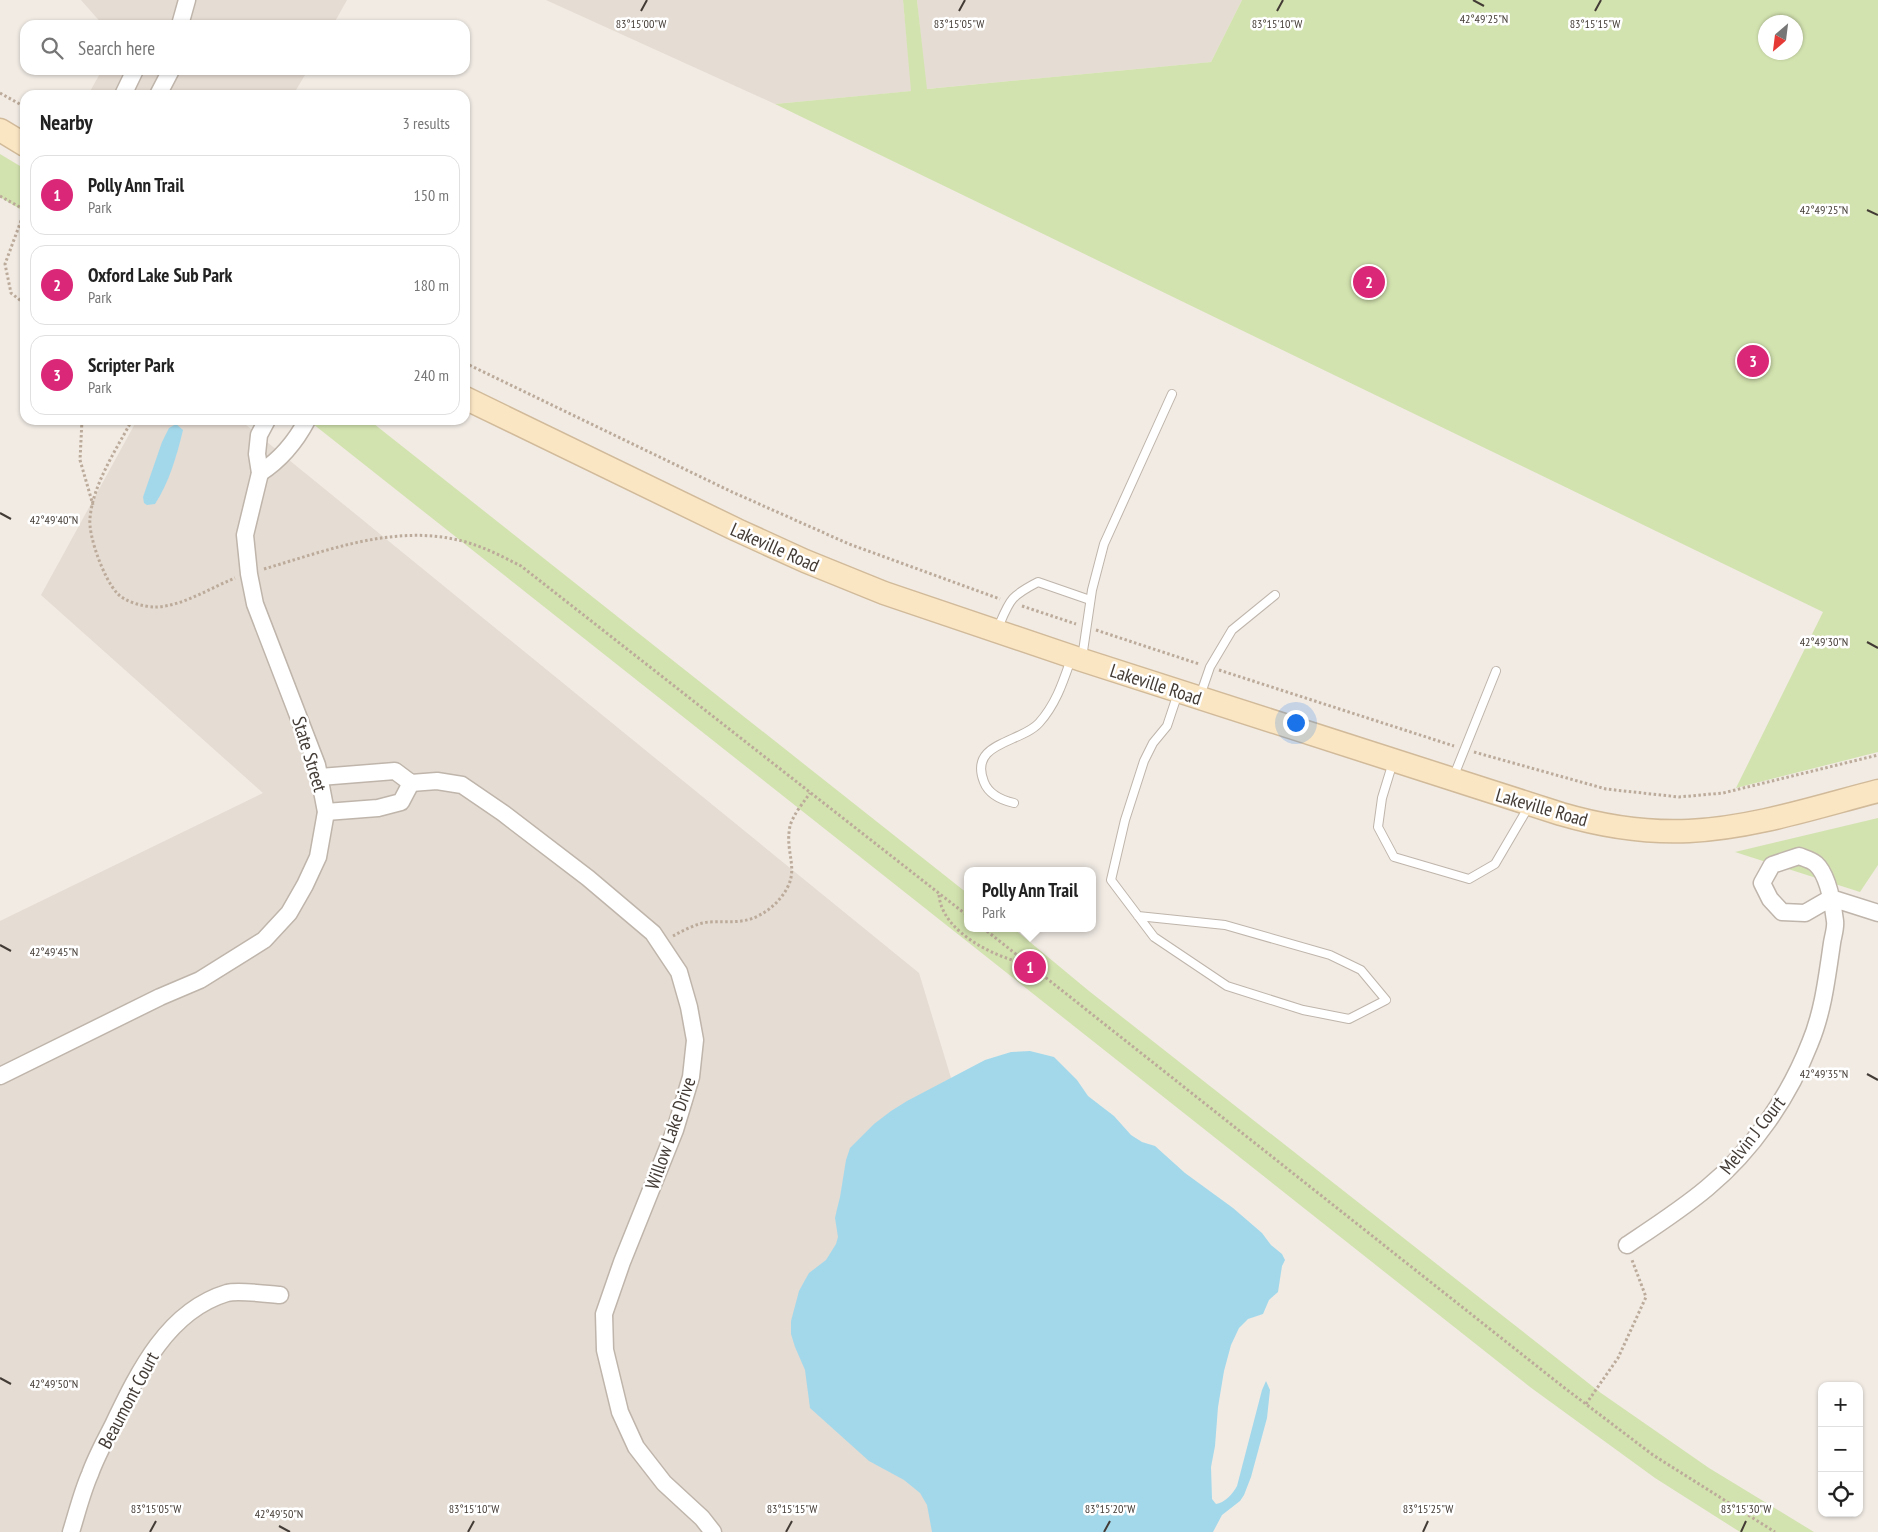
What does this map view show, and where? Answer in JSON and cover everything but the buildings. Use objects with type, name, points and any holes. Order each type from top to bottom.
[{"type":"main road","points":[[0,130],[20,141]]},
{"type":"main road","name":"Lakeville Road","points":[[470,400],[788,553],[884,593],[996,632],[1530,805],[1602,824],[1641,830],[1688,831],[1753,822],[1878,791]]},
{"type":"street","points":[[172,20],[185,4]]},
{"type":"street","points":[[181,20],[185,4]]},
{"type":"street","points":[[125,90],[132,75]]},
{"type":"street","points":[[161,90],[168,75]]},
{"type":"street","name":"State Street","points":[[0,1076],[160,997],[200,980],[264,940],[289,913],[318,857],[326,812],[320,777],[255,604],[249,574],[245,534],[260,473],[257,454],[259,435],[264,425]]},
{"type":"street","points":[[260,473],[275,463],[304,425]]},
{"type":"street","points":[[320,777],[395,771],[412,783],[401,802],[378,808],[326,812]]},
{"type":"street","name":"Willow Lake Drive","points":[[412,783],[437,781],[462,785],[503,813],[588,878],[652,932],[680,972],[695,1040],[691,1077],[675,1130],[622,1262],[604,1314],[605,1350],[620,1412],[636,1447],[664,1483],[702,1518],[713,1532]]},
{"type":"street","name":"Melvin J Court","points":[[1627,1245],[1682,1208],[1720,1175],[1751,1142],[1786,1091],[1811,1043],[1825,994],[1835,923],[1830,898],[1878,913]]},
{"type":"street","name":"Beaumont Court","points":[[71,1532],[90,1474],[118,1413],[152,1352],[168,1333],[184,1316],[207,1302],[229,1292],[280,1295]]},
{"type":"lane","points":[[1014,803],[993,795],[985,785],[981,773],[982,764],[986,754],[1000,743],[1026,734],[1038,724],[1057,699],[1077,658],[1086,627],[1090,600],[1104,544],[1172,394]]},
{"type":"lane","points":[[996,632],[1009,602],[1019,592],[1038,582],[1090,600]]},
{"type":"lane","points":[[1138,916],[1225,925],[1330,955],[1361,970],[1386,1000],[1349,1019],[1303,1010],[1227,986],[1154,937],[1138,916],[1111,880],[1125,820],[1144,761],[1153,743],[1210,667],[1232,630],[1275,595]]},
{"type":"lane","points":[[1452,780],[1496,671]]},
{"type":"lane","points":[[1393,760],[1382,798],[1378,827],[1394,857],[1469,879],[1496,864],[1530,805]]},
{"type":"path","points":[[0,93],[20,104]]},
{"type":"path","points":[[0,196],[20,207]]},
{"type":"path","points":[[20,224],[5,264],[11,293],[20,300]]},
{"type":"path","points":[[470,365],[730,491],[849,544],[1009,602],[1086,627],[1464,749],[1606,789],[1680,797],[1723,793],[1878,755]]},
{"type":"path","points":[[82,425],[80,460],[93,506]]},
{"type":"path","points":[[129,425],[99,481],[90,519],[94,548],[106,577],[117,594],[136,604],[156,607],[182,602],[249,574],[360,540],[394,535],[425,535],[482,547],[521,566],[964,913]]},
{"type":"path","points":[[660,944],[693,926],[708,922],[747,921],[772,908],[789,887],[793,875],[789,847],[790,825],[810,793]]},
{"type":"path","points":[[939,894],[943,911],[962,933],[991,953],[1002,958],[1029,964]]},
{"type":"path","points":[[987,932],[1586,1404],[1653,1455],[1775,1532]]},
{"type":"path","points":[[1586,1404],[1618,1358],[1646,1297],[1627,1245]]},
{"type":"shaded area","points":[[81,0],[347,0],[336,20],[99,20]]},
{"type":"shaded area","points":[[546,0],[903,0],[912,91],[775,104]]},
{"type":"shaded area","points":[[917,0],[1242,0],[1211,62],[926,89]]},
{"type":"shaded area","points":[[99,75],[305,75],[296,90],[91,90]]},
{"type":"shaded area","points":[[134,425],[246,425],[919,973],[966,1127],[1106,1532],[0,1532],[0,921],[263,793],[41,595]]},
{"type":"green space","points":[[903,0],[917,0],[927,89],[1211,62],[1242,0],[1878,0],[1878,752],[1736,788],[1823,612],[775,104],[911,91]]},
{"type":"green space","points":[[0,154],[20,166],[20,209],[0,197]]},
{"type":"green space","points":[[314,425],[375,425],[964,891],[964,932],[1018,932],[1089,991],[1601,1393],[1709,1468],[1814,1532],[1740,1532],[1655,1478],[1530,1387]]},
{"type":"green space","points":[[1878,818],[1878,865],[1860,892],[1735,852]]},
{"type":"water","points":[[177,425],[183,430],[178,449],[172,468],[155,504],[147,505],[144,503],[143,497],[162,442],[169,428]]},
{"type":"water","points":[[1030,1051],[1054,1057],[1077,1080],[1088,1096],[1114,1116],[1131,1135],[1142,1142],[1155,1146],[1185,1173],[1233,1208],[1262,1233],[1271,1245],[1282,1254],[1285,1260],[1282,1266],[1278,1292],[1269,1300],[1263,1314],[1248,1319],[1239,1328],[1231,1345],[1224,1371],[1211,1467],[1212,1499],[1216,1504],[1228,1498],[1237,1486],[1266,1381],[1270,1390],[1267,1418],[1251,1477],[1244,1495],[1240,1501],[1222,1515],[1213,1532],[932,1532],[927,1505],[920,1493],[904,1480],[869,1461],[810,1408],[805,1370],[791,1334],[791,1321],[799,1291],[809,1273],[826,1260],[836,1244],[838,1237],[835,1218],[850,1148],[874,1124],[907,1101],[985,1060],[1011,1052]]},
{"type":"place","name":"Oxford Lake Sub Park","points":[[1369,282]]},
{"type":"place","name":"Scripter Park","points":[[1753,361]]},
{"type":"place","name":"Polly Ann Trail","points":[[1030,967]]}]
